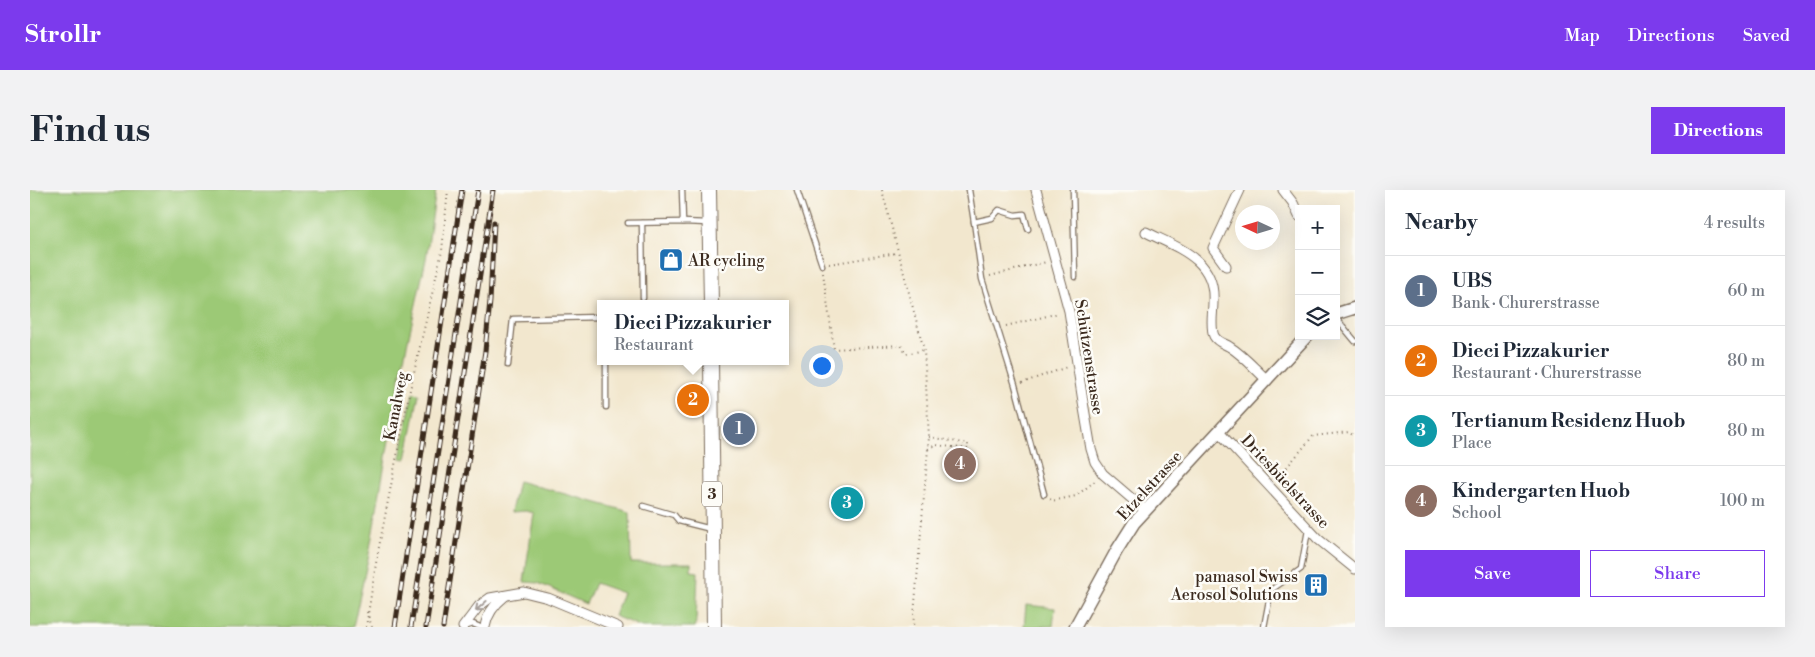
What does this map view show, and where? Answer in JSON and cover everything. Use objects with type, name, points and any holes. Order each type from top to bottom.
[{"type":"main road","points":[[709,190],[711,300]]},
{"type":"main road","name":"3","points":[[711,365],[714,627]]},
{"type":"street","name":"Schützenstrasse","points":[[1036,190],[1069,310],[1091,449],[1095,462],[1103,474],[1144,510]]},
{"type":"street","points":[[1226,266],[1213,248],[1240,190]]},
{"type":"street","points":[[1283,190],[1295,207]]},
{"type":"street","points":[[1146,232],[1189,254],[1202,264],[1213,284],[1212,328],[1216,339],[1218,342],[1230,347],[1267,380]]},
{"type":"street","points":[[1340,313],[1355,308]]},
{"type":"street","name":"Etzelstrasse","points":[[1077,627],[1117,550],[1144,510],[1303,340]]},
{"type":"street","name":"Driesbüelstrasse","points":[[1219,432],[1318,539],[1355,569]]},
{"type":"street","points":[[464,627],[474,612],[490,598],[524,592],[535,594],[616,627]]},
{"type":"street","points":[[485,627],[490,611],[498,601],[506,596]]},
{"type":"lane","points":[[682,190],[683,222]]},
{"type":"lane","points":[[797,190],[822,265]]},
{"type":"lane","points":[[969,190],[982,278],[1015,385],[1044,494]]},
{"type":"lane","points":[[1073,190],[1075,277]]},
{"type":"lane","points":[[974,222],[992,218],[999,210],[1015,216],[1024,214],[1028,230]]},
{"type":"lane","points":[[628,223],[710,223]]},
{"type":"lane","points":[[642,223],[643,298]]},
{"type":"lane","points":[[508,365],[513,319],[597,317]]},
{"type":"lane","points":[[1340,323],[1355,341]]},
{"type":"lane","points":[[606,365],[606,407]]},
{"type":"lane","points":[[643,506],[674,515],[679,521],[713,529]]},
{"type":"lane","points":[[1264,627],[1271,590],[1301,569],[1309,528]]},
{"type":"lane","points":[[464,627],[473,624],[480,627]]},
{"type":"path","name":"Kanalweg","points":[[366,627],[367,612],[409,394],[442,251],[448,190]]},
{"type":"path","points":[[882,190],[924,350],[929,437],[913,627]]},
{"type":"path","points":[[897,252],[822,265],[834,349],[901,345],[906,354],[924,350]]},
{"type":"path","points":[[982,278],[1056,259]]},
{"type":"path","points":[[997,328],[1069,310]]},
{"type":"path","points":[[1015,385],[1077,363]]},
{"type":"path","points":[[1270,487],[1313,436],[1349,432],[1355,437]]},
{"type":"path","points":[[928,450],[936,445],[968,449],[968,444],[929,437]]},
{"type":"path","points":[[1044,494],[1052,502],[1076,496],[1103,474]]},
{"type":"path","points":[[367,612],[372,627]]},
{"type":"green space","points":[[30,190],[436,190],[426,259],[401,372],[369,554],[353,627],[30,627]]},
{"type":"green space","points":[[413,393],[419,394],[406,459],[400,458]]},
{"type":"green space","points":[[518,481],[630,512],[631,563],[691,563],[691,571],[698,572],[696,622],[694,627],[642,627],[614,616],[623,593],[595,583],[586,604],[538,583],[524,582],[534,513],[526,511],[511,512]]},
{"type":"green space","points":[[1026,605],[1055,608],[1053,626],[1024,627]]},
{"type":"railway","points":[[395,627],[462,190]]},
{"type":"railway","points":[[411,627],[478,190]]},
{"type":"railway","points":[[426,627],[493,190]]},
{"type":"railway","points":[[443,627],[485,351],[490,301],[494,222]]},
{"type":"place","name":"AR cycling","points":[[671,260]]},
{"type":"place","name":"Dieci Pizzakurier","points":[[693,400]]},
{"type":"place","name":"UBS","points":[[739,429]]},
{"type":"place","name":"Kindergarten Huob","points":[[960,464]]},
{"type":"place","name":"Tertianum Residenz Huob","points":[[847,503]]},
{"type":"place","name":"pamasol Swiss Aerosol Solutions","points":[[1316,585]]}]
